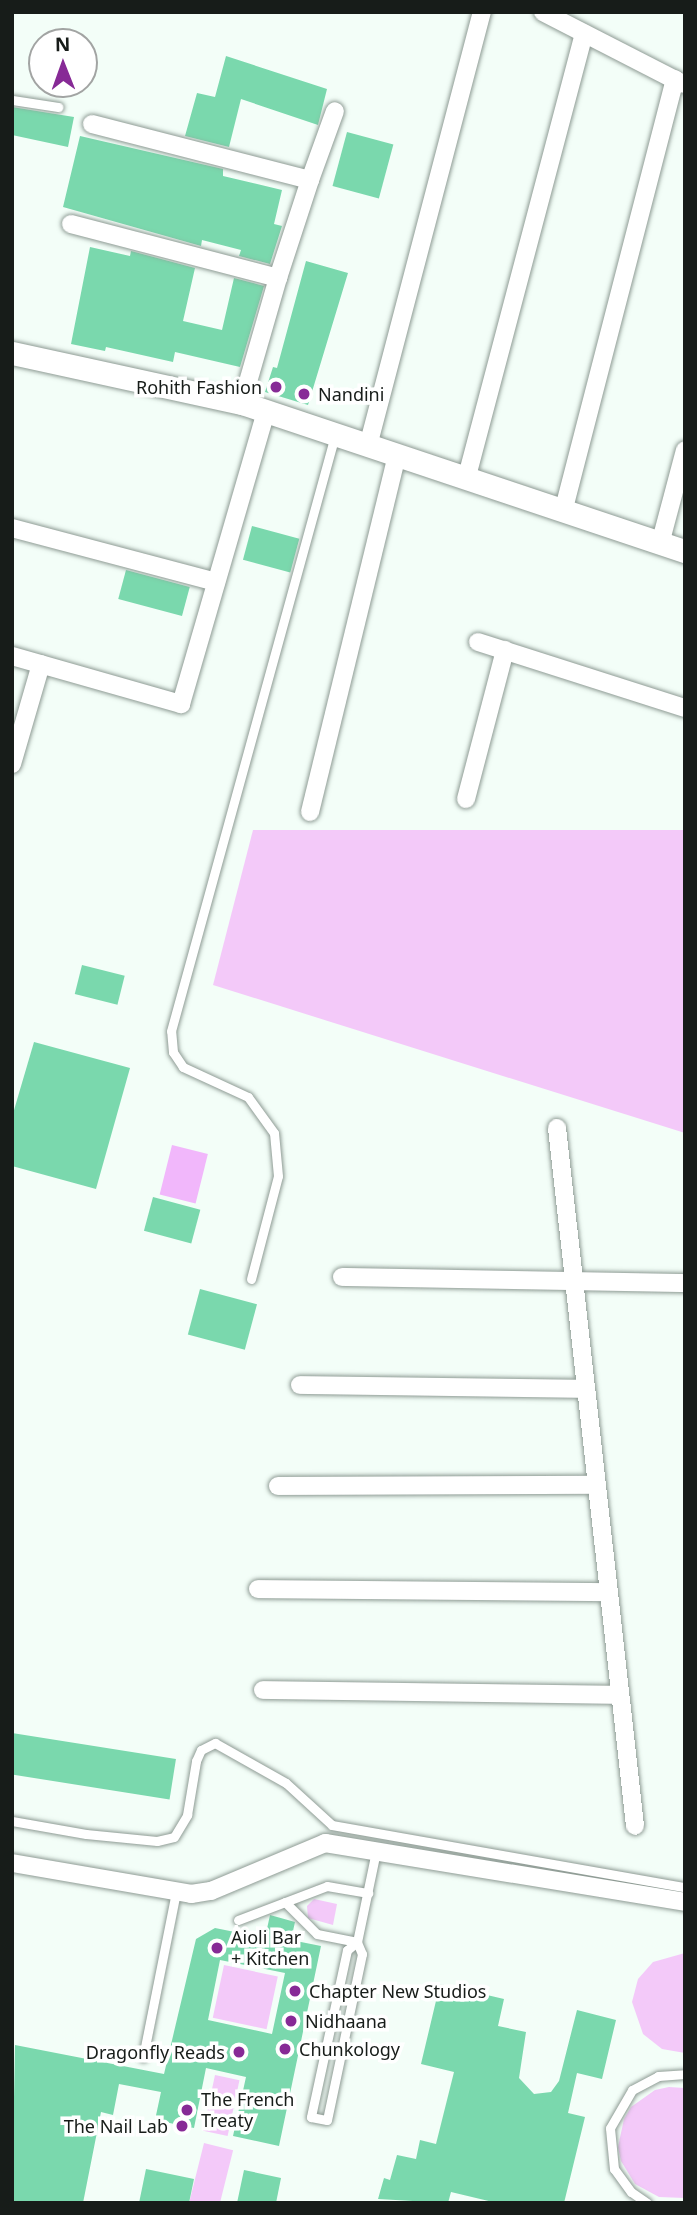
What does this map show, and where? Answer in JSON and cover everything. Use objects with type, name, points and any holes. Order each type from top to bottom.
[{"type":"street","points":[[368,446],[482,12]]},
{"type":"street","points":[[543,12],[680,82],[563,512]]},
{"type":"street","points":[[466,480],[584,33]]},
{"type":"street","points":[[242,403],[278,278],[335,111]]},
{"type":"street","points":[[92,124],[310,180]]},
{"type":"street","points":[[71,224],[278,278]]},
{"type":"street","points":[[12,354],[242,403],[685,551]]},
{"type":"street","points":[[12,656],[181,704],[266,411]]},
{"type":"street","points":[[660,544],[685,450]]},
{"type":"street","points":[[310,812],[397,456]]},
{"type":"street","points":[[12,528],[216,582]]},
{"type":"street","points":[[478,642],[685,708]]},
{"type":"street","points":[[466,799],[505,650]]},
{"type":"street","points":[[12,764],[41,664]]},
{"type":"street","points":[[557,1128],[635,1826]]},
{"type":"street","points":[[342,1277],[685,1283]]},
{"type":"street","points":[[300,1385],[586,1389]]},
{"type":"street","points":[[278,1486],[597,1485]]},
{"type":"street","points":[[258,1589],[608,1592]]},
{"type":"street","points":[[263,1690],[620,1695]]},
{"type":"street","points":[[12,1863],[176,1892],[211,1891],[325,1843],[377,1849],[685,1902]]},
{"type":"lane","points":[[12,100],[58,107]]},
{"type":"lane","points":[[251,1279],[278,1176],[274,1133],[248,1097],[183,1066],[173,1052],[171,1031],[335,435]]},
{"type":"lane","points":[[12,1821],[86,1834],[158,1841],[173,1837],[187,1815],[196,1761],[201,1750],[215,1744],[286,1783],[332,1825],[685,1887]]},
{"type":"lane","points":[[357,1942],[347,1950],[312,2117],[327,2120],[362,1954],[357,1942],[377,1849]]},
{"type":"lane","points":[[238,1920],[327,1886],[368,1893]]},
{"type":"lane","points":[[143,2057],[176,1892]]},
{"type":"lane","points":[[285,1902],[317,1934],[357,1942]]},
{"type":"lane","points":[[647,2203],[631,2192],[614,2169],[610,2127],[632,2090],[658,2076],[685,2074]]},
{"type":"shaded area","points":[[253,830],[685,830],[685,1133],[213,985]]},
{"type":"shaded area","points":[[172,1145],[208,1154],[196,1203],[160,1194]]},
{"type":"shaded area","points":[[314,1899],[337,1904],[333,1925],[308,1918],[307,1906]]},
{"type":"shaded area","points":[[685,1953],[685,2053],[662,2049],[643,2034],[632,2002],[638,1979],[653,1962]]},
{"type":"shaded area","points":[[224,1965],[278,1976],[267,2029],[213,2018]]},
{"type":"shaded area","points":[[215,2075],[239,2080],[228,2136],[203,2131]]},
{"type":"shaded area","points":[[685,2088],[685,2198],[659,2197],[635,2184],[621,2161],[618,2147],[624,2119],[631,2107],[655,2090]]},
{"type":"shaded area","points":[[204,2143],[233,2150],[220,2203],[189,2202]]},
{"type":"building","points":[[226,56],[327,89],[318,125],[241,99],[229,147],[185,136],[197,93],[215,97]]},
{"type":"building","points":[[12,107],[74,117],[68,147],[12,135]]},
{"type":"building","points":[[347,132],[393,144],[379,199],[333,186]]},
{"type":"building","points":[[80,136],[223,169],[223,176],[282,190],[274,224],[282,226],[270,264],[239,256],[241,250],[202,240],[201,246],[63,207]]},
{"type":"building","points":[[90,247],[130,256],[131,251],[195,268],[183,321],[222,330],[234,278],[264,286],[240,367],[175,352],[173,362],[106,347],[105,351],[71,344]]},
{"type":"building","points":[[306,261],[348,273],[308,405],[265,392],[273,367],[277,368]]},
{"type":"building","points":[[252,526],[299,539],[290,572],[243,560]]},
{"type":"building","points":[[126,570],[190,587],[182,616],[118,599]]},
{"type":"building","points":[[82,965],[125,976],[117,1005],[75,994]]},
{"type":"building","points":[[34,1042],[130,1068],[96,1189],[12,1166],[12,1117]]},
{"type":"building","points":[[153,1197],[200,1210],[191,1243],[144,1231]]},
{"type":"building","points":[[200,1289],[257,1304],[245,1350],[188,1334]]},
{"type":"building","points":[[12,1733],[176,1759],[170,1799],[12,1775]]},
{"type":"building","points":[[270,1915],[295,1922],[291,1940],[321,1946],[279,2146],[233,2136],[246,2077],[206,2068],[194,2128],[155,2120],[161,2092],[119,2084],[113,2115],[101,2112],[83,2203],[12,2203],[15,2045],[164,2074],[196,1939],[215,1928],[265,1938]],"holes":[[[220,1960],[285,1973],[272,2034],[208,2020]]]},
{"type":"building","points":[[440,1984],[504,1999],[498,2026],[526,2032],[519,2078],[534,2094],[551,2092],[559,2081],[577,2010],[616,2020],[602,2079],[577,2073],[568,2113],[585,2117],[564,2203],[497,2203],[451,2192],[448,2203],[378,2199],[384,2178],[390,2180],[397,2155],[416,2159],[420,2140],[436,2144],[454,2072],[421,2064]]},
{"type":"building","points":[[146,2169],[194,2179],[189,2203],[139,2203]]},
{"type":"building","points":[[244,2170],[281,2178],[276,2203],[237,2203]]},
{"type":"place","name":"Rohith Fashion","points":[[276,387]]},
{"type":"place","name":"Nandini","points":[[304,394]]},
{"type":"place","name":"Aioli Bar + Kitchen","points":[[217,1948]]},
{"type":"place","name":"Chapter New Studios","points":[[295,1991]]},
{"type":"place","name":"Nidhaana","points":[[291,2021]]},
{"type":"place","name":"Chunkology","points":[[285,2049]]},
{"type":"place","name":"Dragonfly Reads","points":[[239,2052]]},
{"type":"place","name":"The French Treaty","points":[[187,2110]]},
{"type":"place","name":"The Nail Lab","points":[[182,2126]]}]
